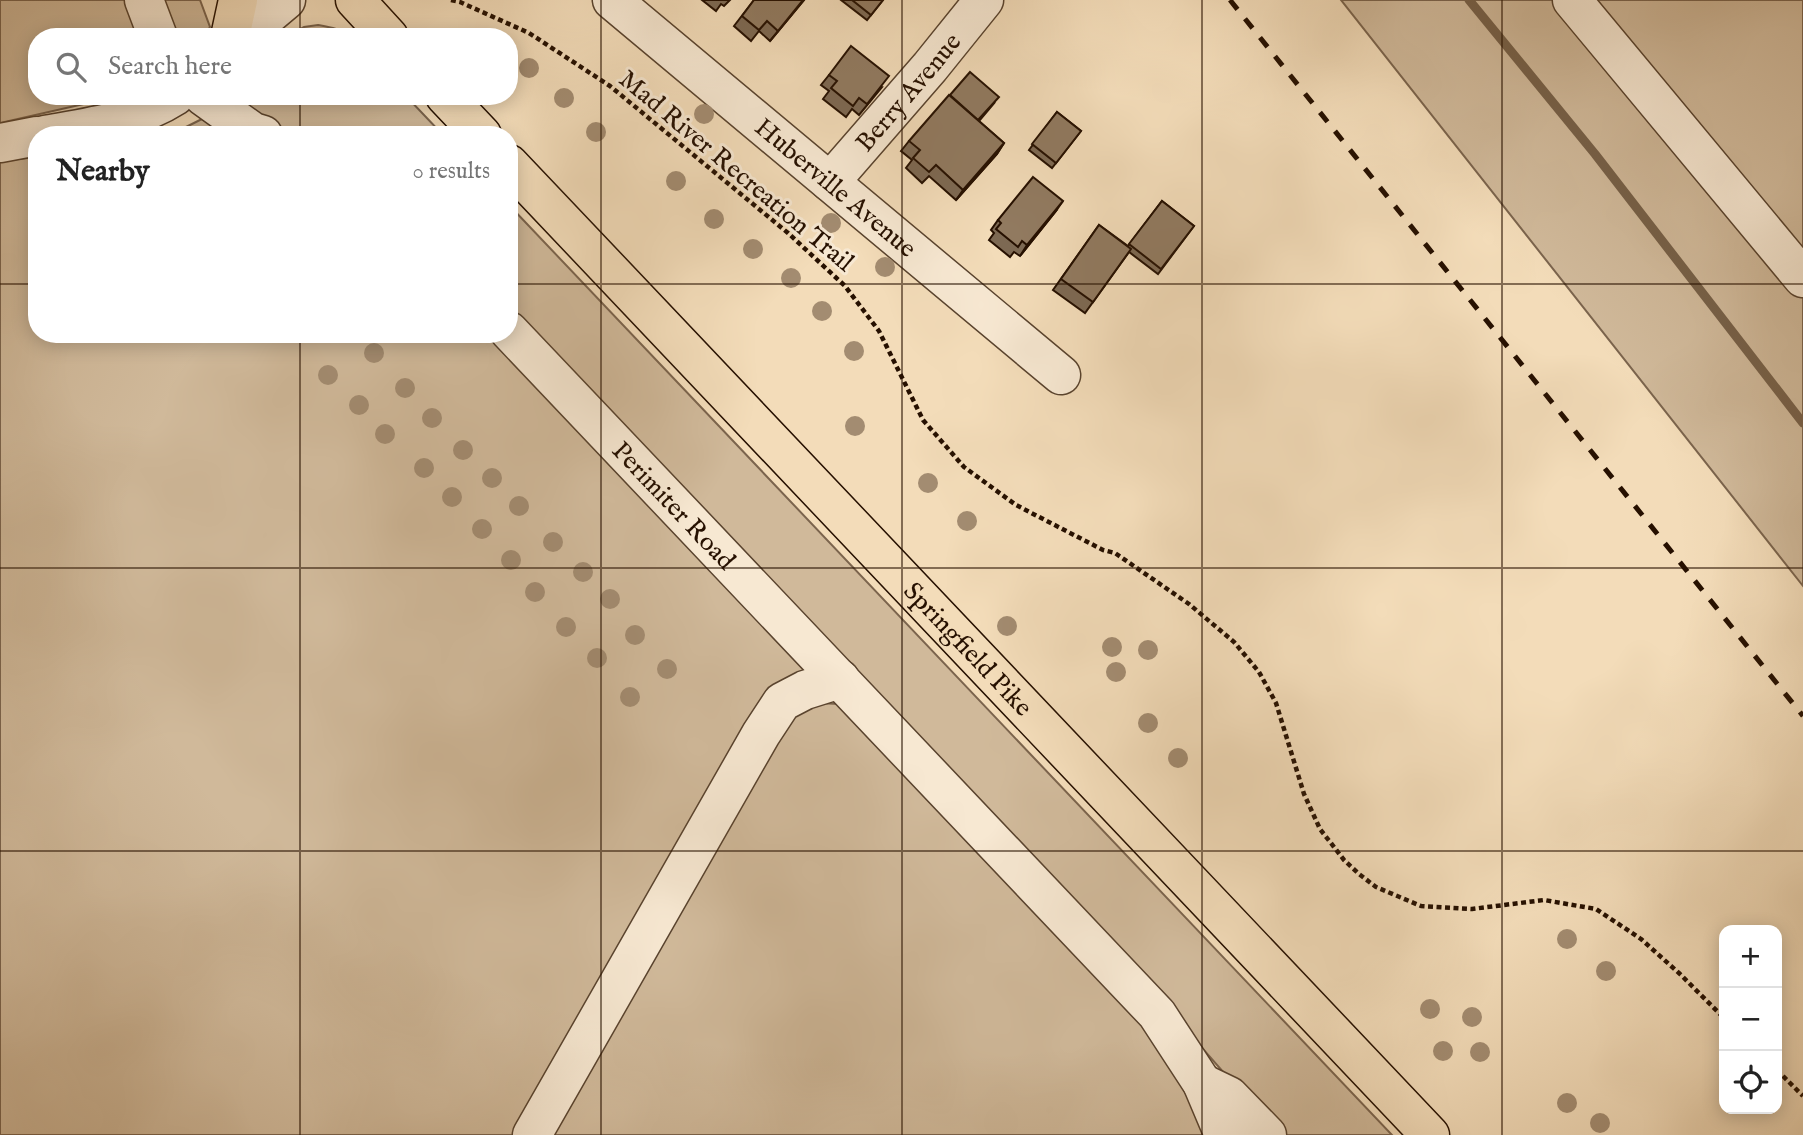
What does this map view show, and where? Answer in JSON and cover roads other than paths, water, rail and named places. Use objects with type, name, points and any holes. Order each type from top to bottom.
[{"type":"main road","points":[[232,28],[238,0]]},
{"type":"main road","points":[[355,0],[381,28]]},
{"type":"main road","points":[[454,105],[474,126]]},
{"type":"main road","name":"Springfield Pike","points":[[518,173],[1430,1135]]},
{"type":"street","points":[[144,0],[155,28]]},
{"type":"street","points":[[253,28],[286,0]]},
{"type":"street","name":"Huberville Avenue","points":[[612,0],[1061,374]]},
{"type":"street","name":"Berry Avenue","points":[[830,182],[984,0]]},
{"type":"street","points":[[1572,0],[1803,278]]},
{"type":"street","points":[[89,126],[133,117],[161,105]]},
{"type":"street","points":[[216,105],[245,126]]},
{"type":"street","points":[[0,143],[28,138]]},
{"type":"street","name":"Perimiter Road","points":[[518,340],[1157,1014],[1202,1083],[1224,1135]]},
{"type":"street","points":[[532,1135],[782,702],[806,690],[840,679]]},
{"type":"street","points":[[1202,1083],[1230,1096],[1267,1135]]},
{"type":"waterway","points":[[1469,0],[1595,154],[1803,423]]},
{"type":"railway","points":[[1230,0],[1803,716]]}]
